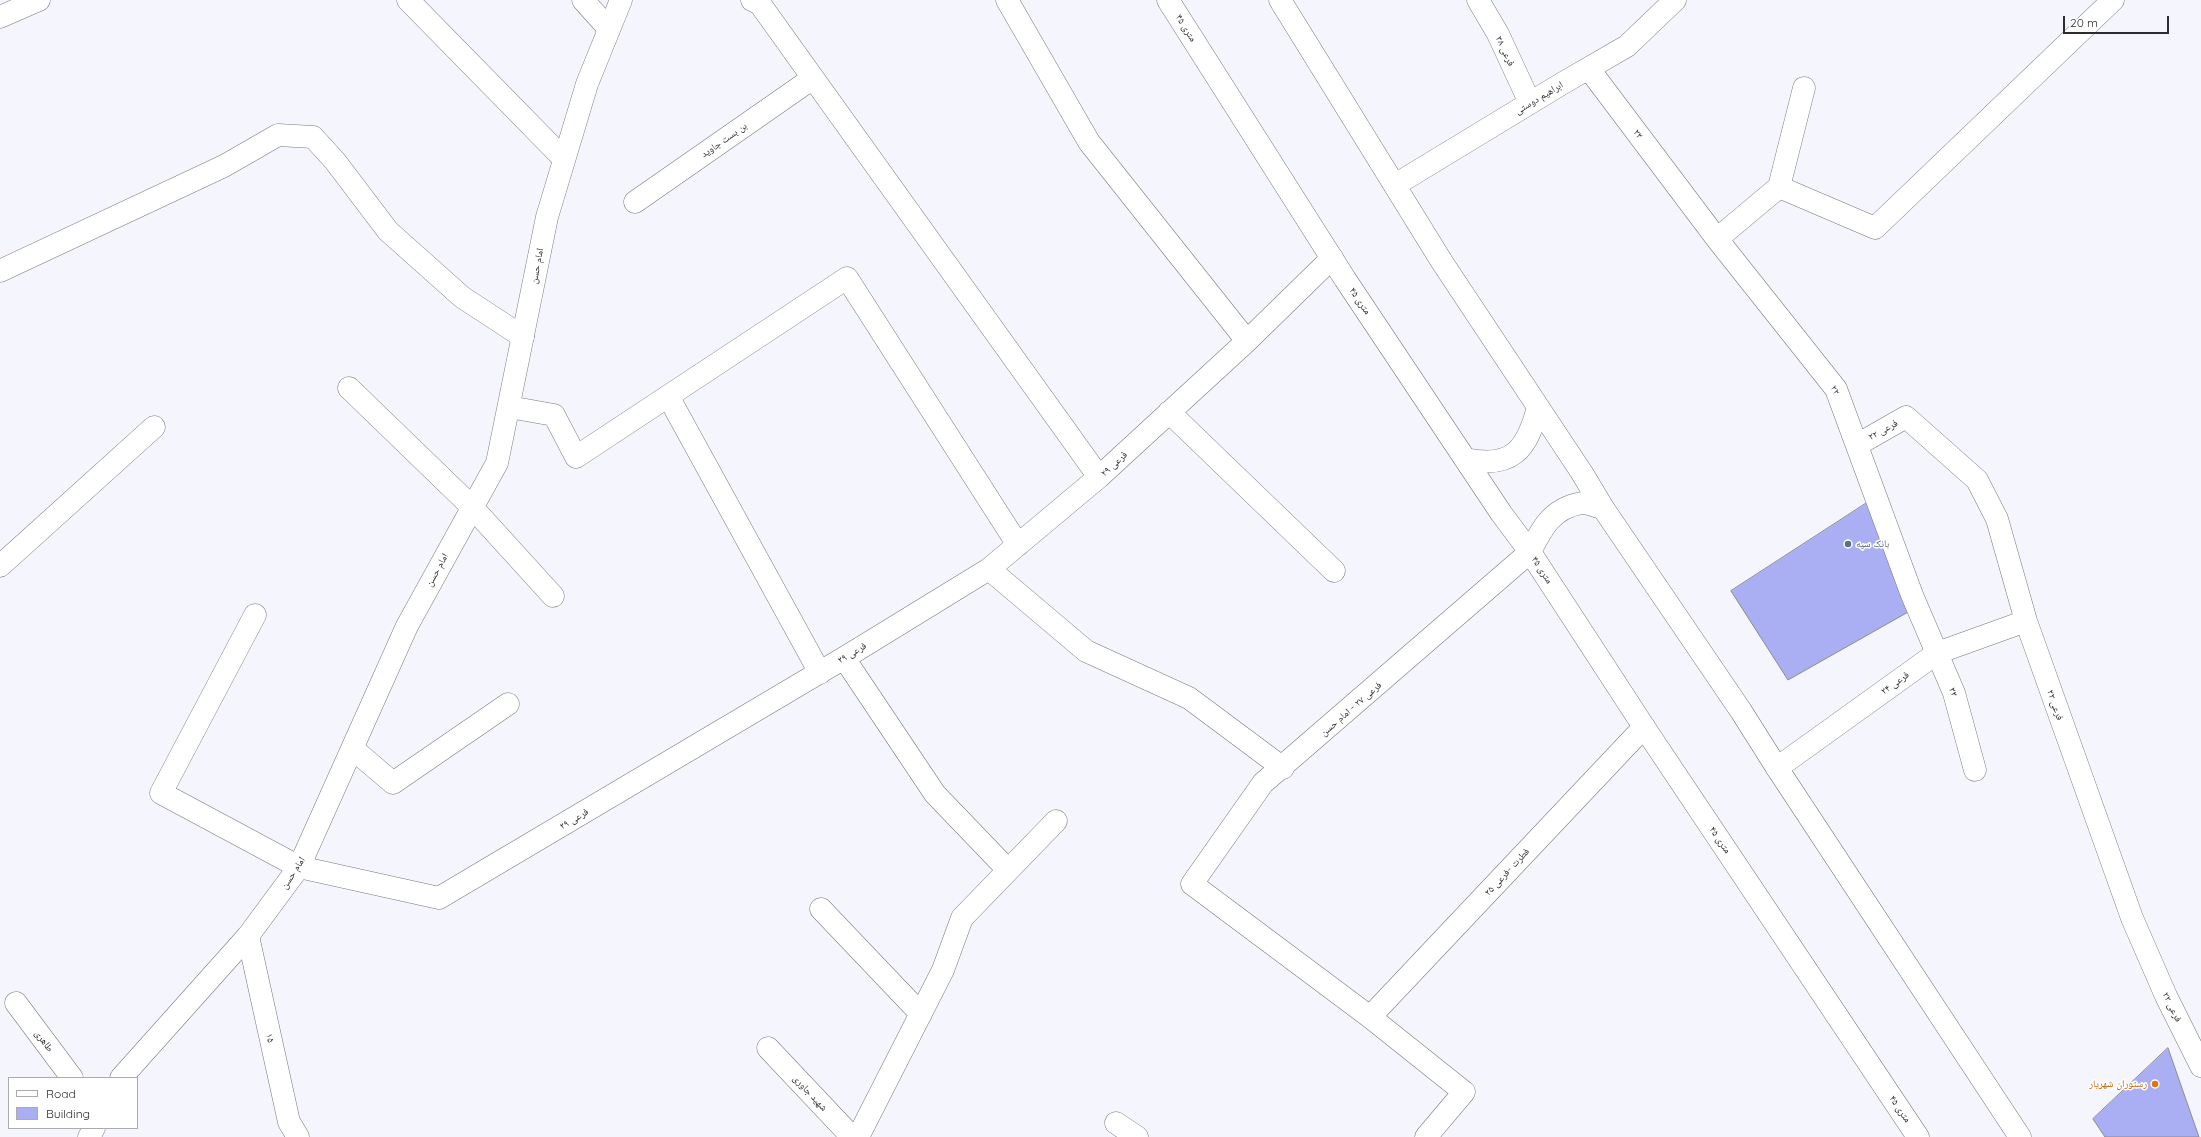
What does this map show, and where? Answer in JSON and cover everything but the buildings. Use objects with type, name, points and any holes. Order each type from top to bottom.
[{"type":"street","points":[[0,17],[39,0]]},
{"type":"street","points":[[408,0],[564,159]]},
{"type":"street","points":[[583,0],[609,29]]},
{"type":"street","name":"امام حسن","points":[[123,1077],[248,936],[299,867],[407,626],[497,463],[547,217],[587,84],[621,0]]},
{"type":"street","points":[[1007,0],[1089,142],[1248,341]]},
{"type":"street","name":"۴۵ متری","points":[[1168,0],[1332,258],[1465,459],[1530,552],[1644,727],[1918,1137]]},
{"type":"street","points":[[1280,0],[1442,262],[1603,508],[1741,711],[2020,1137]]},
{"type":"street","name":"فرعی ۲۸","points":[[1478,0],[1498,34],[1530,103]]},
{"type":"street","points":[[1779,187],[1875,228],[2113,0]]},
{"type":"street","points":[[760,1],[813,78],[1099,478]]},
{"type":"street","name":"ابراهیم دوستی","points":[[1395,185],[1627,46],[1667,3]]},
{"type":"street","name":"۲۲","points":[[1589,69],[1717,239],[1836,389],[1912,595],[1954,693],[1975,770]]},
{"type":"street","name":"بن بست جاوید","points":[[634,202],[813,78]]},
{"type":"street","points":[[1717,239],[1779,187],[1804,88]]},
{"type":"street","points":[[0,270],[224,166],[278,135],[313,137],[335,161],[388,231],[462,297],[523,337]]},
{"type":"street","name":"فرعی ۲۹","points":[[255,615],[161,793],[299,867],[439,898],[820,673],[989,569],[1099,478],[1169,412],[1248,341],[1332,258]]},
{"type":"street","points":[[509,407],[554,415],[576,457],[846,278],[1018,545]]},
{"type":"street","points":[[349,388],[472,506],[553,596]]},
{"type":"street","points":[[668,396],[820,673]]},
{"type":"street","points":[[1465,459],[1483,463],[1497,462],[1519,451],[1532,431],[1538,407]]},
{"type":"street","points":[[1169,412],[1334,571]]},
{"type":"street","name":"فرعی ۲۲","points":[[1857,445],[1906,417],[1977,480],[1997,519],[2026,622],[2132,918],[2166,996],[2201,1066]]},
{"type":"street","points":[[0,566],[154,427]]},
{"type":"street","points":[[1530,552],[1543,526],[1558,511],[1583,503],[1603,508]]},
{"type":"street","name":"فرعی ۲۷ - امام حسن","points":[[1370,1017],[1192,884],[1263,783],[1530,552]]},
{"type":"street","points":[[989,569],[1086,651],[1189,698],[1282,768]]},
{"type":"street","name":"فرعی ۲۴","points":[[1777,768],[1937,653],[2026,622]]},
{"type":"street","points":[[844,658],[935,794],[1008,870]]},
{"type":"street","points":[[353,749],[393,783],[508,704]]},
{"type":"street","name":"فطرت -فرعی ۲۵","points":[[1370,1017],[1644,727]]},
{"type":"street","points":[[858,1137],[943,970],[962,918],[1056,821]]},
{"type":"street","points":[[821,908],[921,1014]]},
{"type":"street","name":"۱۵","points":[[248,936],[289,1122],[298,1137]]},
{"type":"street","name":"طاهری","points":[[16,1003],[71,1077]]},
{"type":"street","points":[[1370,1017],[1464,1092],[1426,1137]]},
{"type":"street","name":"شهید جاوری","points":[[768,1048],[852,1137]]},
{"type":"street","points":[[1116,1123],[1136,1137]]},
{"type":"place","name":"بانک سپه","points":[[1848,544]]},
{"type":"place","name":"رستوران شهریار","points":[[2155,1084]]}]
